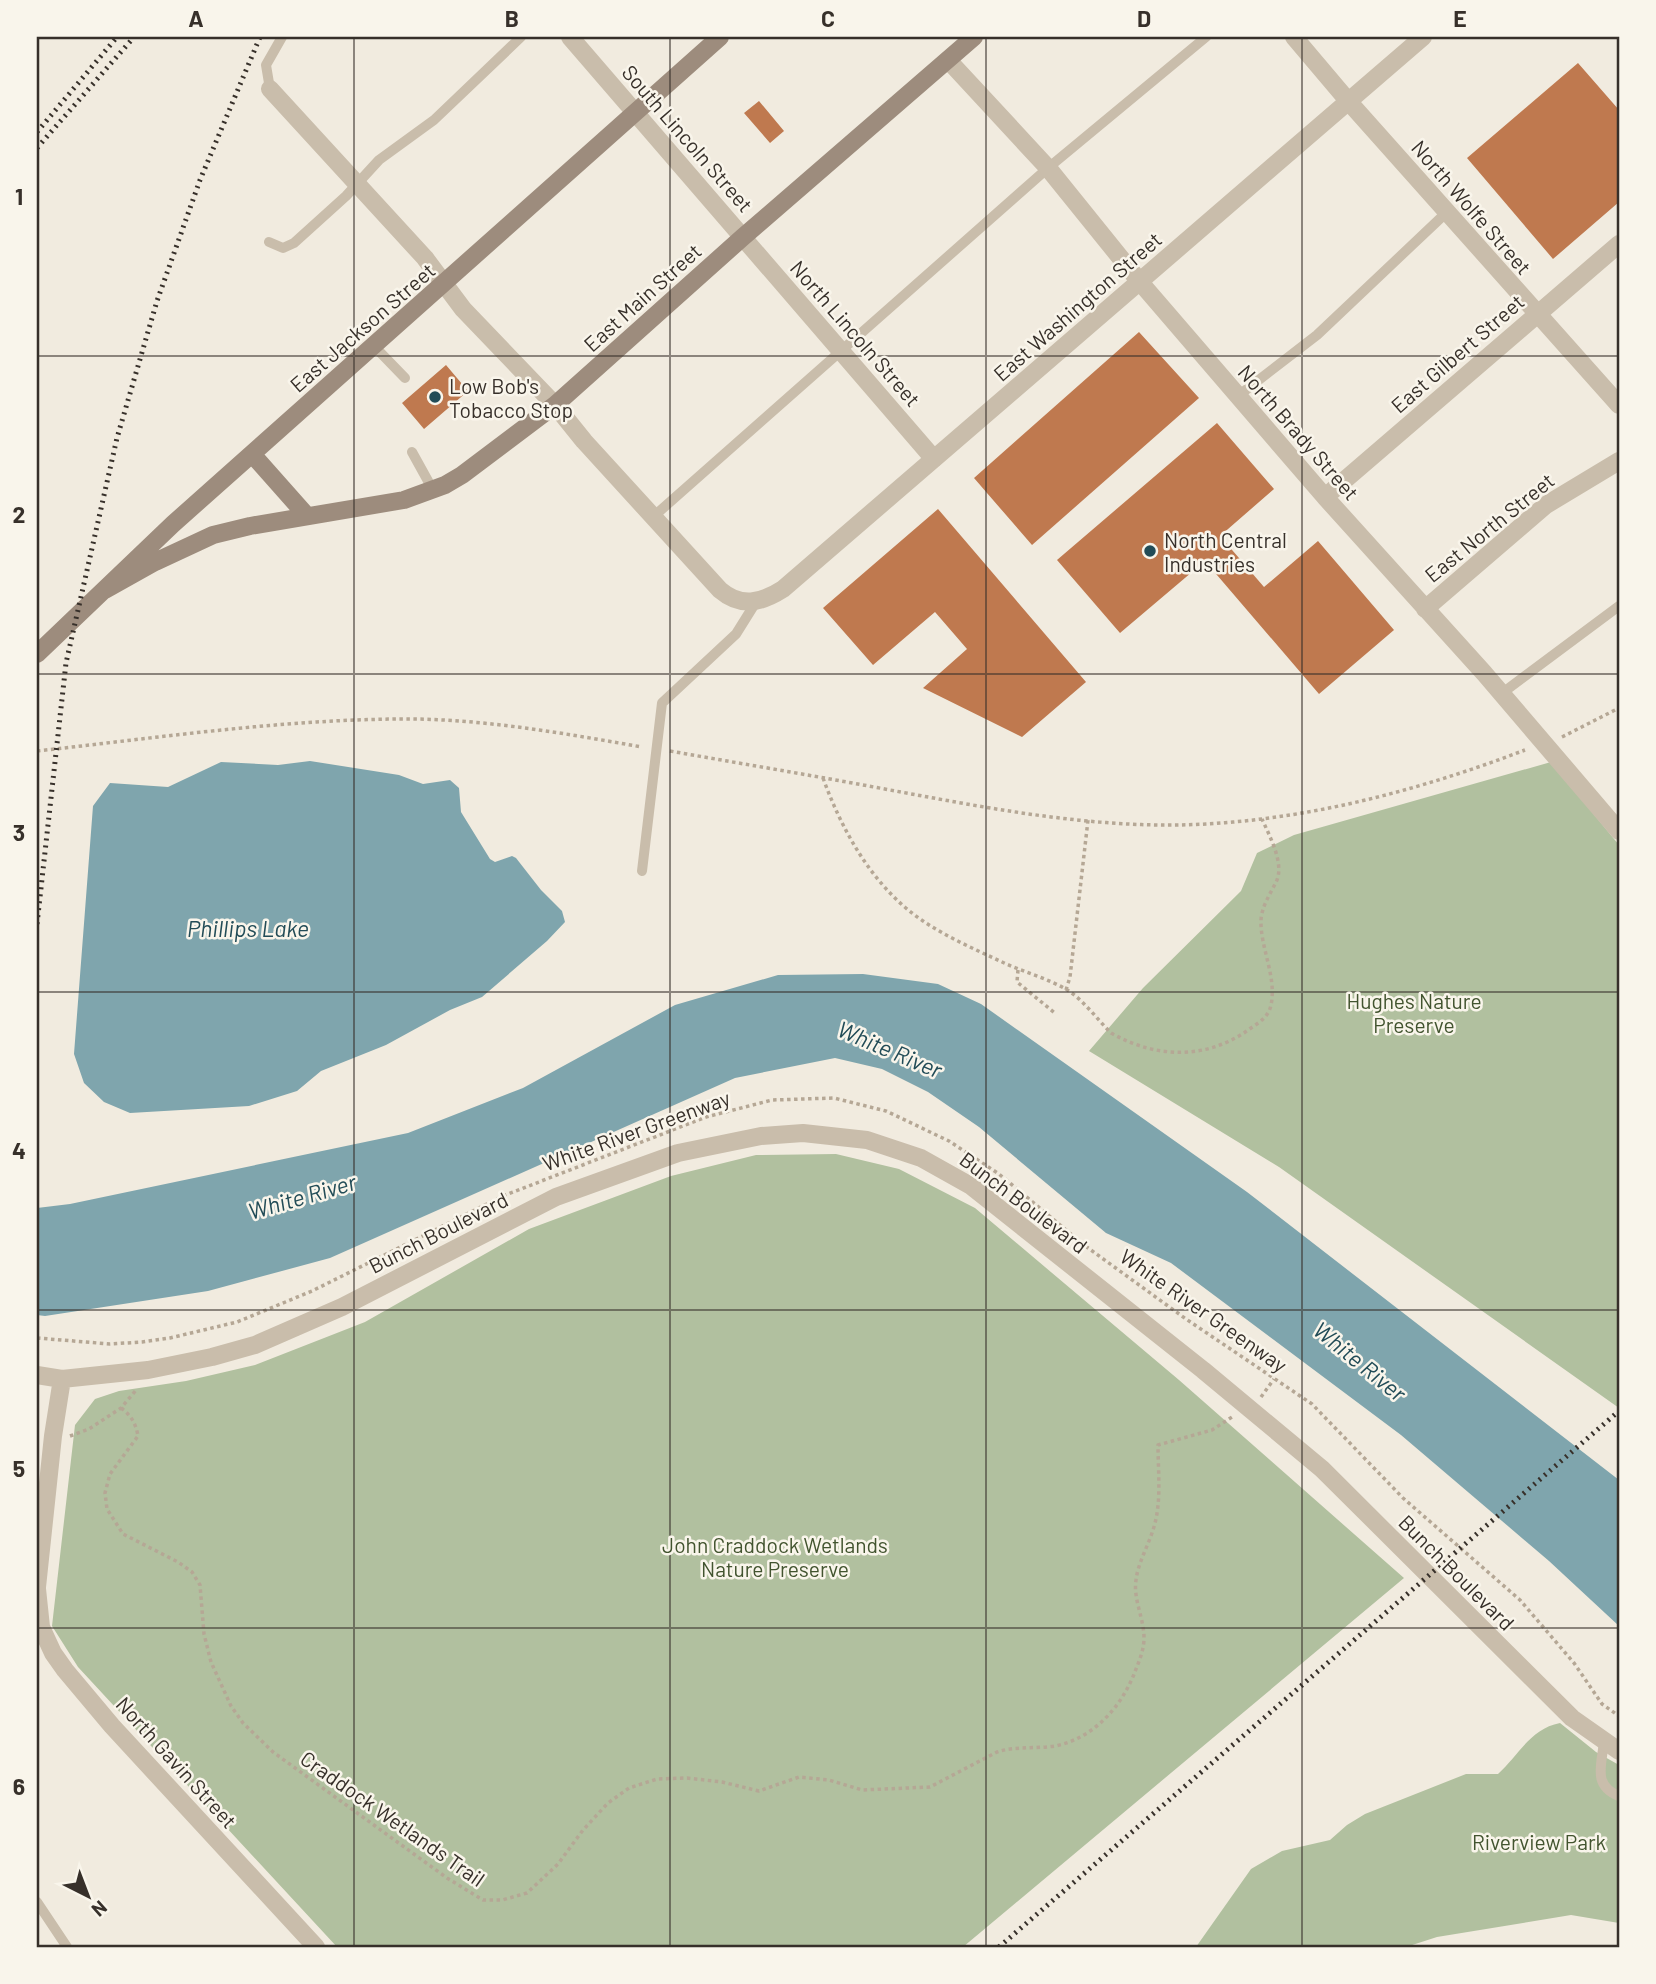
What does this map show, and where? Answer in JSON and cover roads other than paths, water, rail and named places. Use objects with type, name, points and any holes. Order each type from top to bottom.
[{"type":"main road","name":"East Jackson Street","points":[[37,654],[136,558],[720,37]]},
{"type":"main road","name":"East Main Street","points":[[105,590],[155,562],[213,535],[404,499],[433,490],[462,475],[555,405],[743,237],[974,37]]},
{"type":"main road","points":[[252,454],[307,516]]},
{"type":"street","name":"South Lincoln Street","points":[[570,37],[743,237]]},
{"type":"street","name":"North Wolfe Street","points":[[1294,37],[1619,405]]},
{"type":"street","name":"East Washington Street","points":[[756,602],[783,589],[1423,37]]},
{"type":"street","name":"North Brady Street","points":[[948,60],[1048,168],[1140,282],[1238,396],[1545,743],[1619,831]]},
{"type":"street","points":[[270,89],[425,258],[463,309],[555,405],[584,441],[728,597],[736,601],[756,602]]},
{"type":"street","name":"North Lincoln Street","points":[[743,237],[934,458]]},
{"type":"street","name":"East Gilbert Street","points":[[1325,497],[1619,244]]},
{"type":"street","name":"East North Street","points":[[1425,608],[1546,505],[1619,461]]},
{"type":"street","name":"Bunch Boulevard","points":[[37,1375],[62,1379],[141,1370],[212,1357],[255,1345],[342,1307],[556,1197],[678,1153],[761,1136],[803,1133],[867,1140],[893,1147],[956,1176],[1247,1406],[1322,1469],[1572,1718],[1619,1751]]},
{"type":"street","name":"North Gavin Street","points":[[62,1379],[53,1436],[37,1588],[38,1614],[46,1640],[65,1670],[112,1726],[316,1947]]},
{"type":"lane","points":[[270,89],[266,65],[282,37]]},
{"type":"lane","points":[[269,242],[283,247],[294,243],[379,160],[434,120],[521,37]]},
{"type":"lane","points":[[653,517],[1048,168],[1206,37]]},
{"type":"lane","points":[[1238,396],[1317,335],[1447,212]]},
{"type":"lane","points":[[374,346],[405,378]]},
{"type":"lane","points":[[412,452],[433,490]]},
{"type":"lane","points":[[642,871],[662,703],[736,634],[756,602]]},
{"type":"lane","points":[[1501,694],[1619,606]]},
{"type":"lane","points":[[1604,1741],[1600,1775],[1610,1792],[1619,1796]]},
{"type":"lane","points":[[37,1902],[67,1947]]},
{"type":"water","name":"Phillips Lake","points":[[310,761],[399,775],[423,784],[450,780],[459,788],[461,812],[490,859],[495,862],[512,856],[516,858],[562,911],[565,922],[482,997],[450,1010],[386,1045],[321,1071],[297,1091],[249,1106],[130,1113],[104,1102],[84,1083],[74,1054],[93,806],[110,783],[168,787],[221,762],[278,765]]},
{"type":"water","name":"White River","points":[[863,974],[938,984],[981,1004],[1247,1192],[1619,1480],[1619,1626],[1549,1561],[1401,1435],[1171,1263],[1106,1233],[979,1127],[928,1092],[882,1069],[835,1058],[735,1078],[330,1258],[208,1291],[45,1316],[37,1315],[37,1208],[70,1204],[408,1133],[523,1088],[675,1005],[778,975]]},
{"type":"railway","points":[[37,132],[117,37]]},
{"type":"railway","points":[[37,148],[134,37]]},
{"type":"railway","points":[[37,924],[66,663],[117,438],[157,301],[200,180],[260,37]]},
{"type":"railway","points":[[999,1947],[1619,1411]]},
{"type":"place","name":"Low Bob's Tobacco Stop","points":[[435,397]]},
{"type":"place","name":"North Central Industries","points":[[1150,551]]},
{"type":"park label","name":"Hughes Nature Preserve","points":[[1414,1012]]},
{"type":"park label","name":"John Craddock Wetlands Nature Preserve","points":[[775,1556]]},
{"type":"park label","name":"Riverview Park","points":[[1539,1841]]}]
